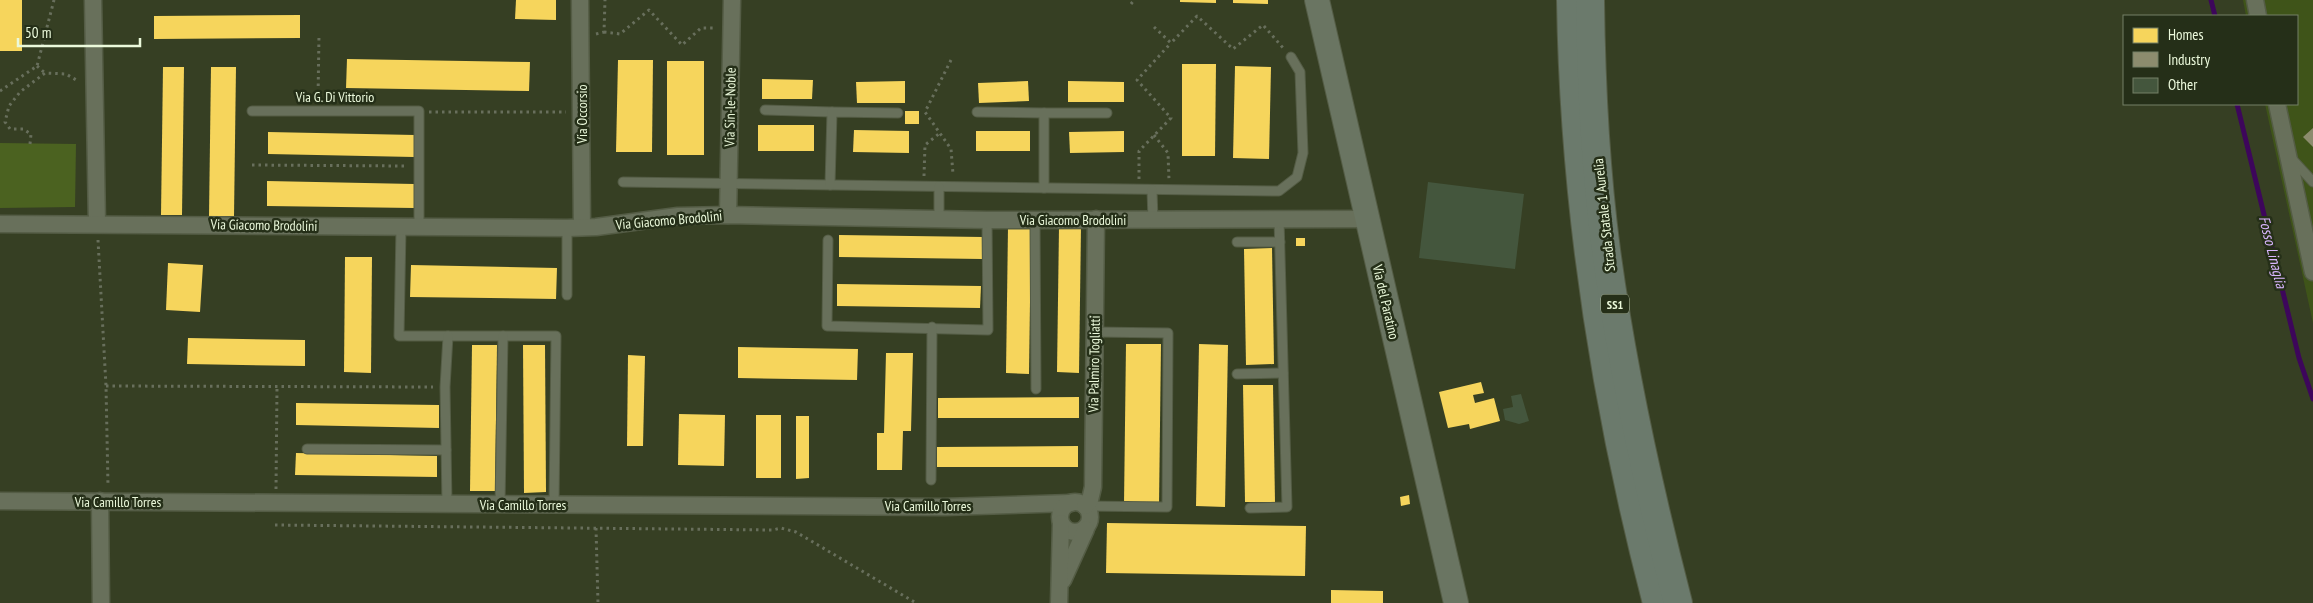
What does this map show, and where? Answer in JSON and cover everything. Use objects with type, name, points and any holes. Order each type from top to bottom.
[{"type":"highway","name":"Strada Statale 1 Aurelia","points":[[1571,0],[1572,89],[1586,250],[1606,378],[1632,507],[1657,603]]},
{"type":"highway","name":"Strada Statale 1 Aurelia","points":[[1590,0],[1592,90],[1606,249],[1628,384],[1652,504],[1678,603]]},
{"type":"main road","name":"Via del Paratino","points":[[1317,0],[1456,603]]},
{"type":"street","points":[[93,0],[97,224]]},
{"type":"street","name":"Via Occorsio","points":[[575,228],[582,112],[580,0]]},
{"type":"street","name":"Via Sin-le-Noble","points":[[728,215],[732,0]]},
{"type":"street","points":[[2255,0],[2258,15]]},
{"type":"street","points":[[2277,105],[2313,272]]},
{"type":"street","name":"Via Giacomo Brodolini","points":[[0,224],[252,224],[401,228],[575,228],[678,216],[728,215],[987,220],[1367,219]]},
{"type":"street","name":"Via Palmiro Togliatti","points":[[1078,504],[1090,500],[1093,487],[1096,219]]},
{"type":"street","name":"Via Camillo Torres","points":[[0,501],[944,507],[1078,504]]},
{"type":"street","points":[[101,603],[104,501]]},
{"type":"street","points":[[1046,504],[1060,520],[1063,527],[1072,532],[1086,529]]},
{"type":"street","points":[[1059,603],[1060,520],[1062,508],[1078,504],[1090,520],[1060,586]]},
{"type":"lane","points":[[623,182],[1279,191],[1297,177],[1303,153],[1300,72],[1291,57]]},
{"type":"lane","name":"Via G. Di Vittorio","points":[[252,110],[419,112]]},
{"type":"lane","points":[[765,110],[898,113]]},
{"type":"lane","points":[[419,112],[419,228]]},
{"type":"lane","points":[[830,185],[832,112]]},
{"type":"lane","points":[[977,112],[1107,113]]},
{"type":"lane","points":[[1044,113],[1044,188]]},
{"type":"lane","points":[[2288,156],[2313,182]]},
{"type":"lane","points":[[939,186],[939,219]]},
{"type":"lane","points":[[1152,190],[1153,220]]},
{"type":"lane","points":[[1250,508],[1287,507],[1279,219]]},
{"type":"lane","points":[[828,240],[827,326],[932,327],[988,330],[987,220]]},
{"type":"lane","points":[[1035,220],[1036,389]]},
{"type":"lane","points":[[401,228],[399,336],[556,336],[554,505]]},
{"type":"lane","points":[[567,295],[575,228]]},
{"type":"lane","points":[[1237,242],[1280,242]]},
{"type":"lane","points":[[931,480],[932,327]]},
{"type":"lane","points":[[1078,504],[1167,506],[1168,333],[1095,332]]},
{"type":"lane","points":[[447,504],[446,387],[448,336]]},
{"type":"lane","points":[[500,505],[503,336]]},
{"type":"lane","points":[[1237,374],[1283,373]]},
{"type":"lane","points":[[307,449],[446,450]]},
{"type":"path","points":[[0,91],[37,66],[54,0]]},
{"type":"path","points":[[1131,4],[1134,0]]},
{"type":"path","points":[[604,32],[620,34],[649,10],[682,45],[701,28],[731,28]]},
{"type":"path","points":[[1138,190],[1139,151],[1171,118],[1138,80],[1197,16],[1233,49],[1263,25],[1291,57]]},
{"type":"path","points":[[1154,27],[1171,43]]},
{"type":"path","points":[[318,111],[319,35]]},
{"type":"path","points":[[951,60],[925,112],[951,149],[954,187]]},
{"type":"path","points":[[37,66],[45,74]]},
{"type":"path","points":[[30,144],[30,134],[22,129],[10,129],[5,122],[9,106],[20,92],[45,74],[66,74],[94,90]]},
{"type":"path","points":[[419,112],[582,112]]},
{"type":"path","points":[[924,186],[926,145],[940,133]]},
{"type":"path","points":[[1154,136],[1168,152],[1169,190]]},
{"type":"path","points":[[252,165],[404,166]]},
{"type":"path","points":[[97,224],[106,386],[104,501]]},
{"type":"path","points":[[106,386],[446,387]]},
{"type":"path","points":[[276,503],[277,387]]},
{"type":"path","points":[[275,525],[788,529],[916,603]]},
{"type":"path","points":[[596,528],[598,603]]},
{"type":"shaded area","points":[[2243,0],[2313,0],[2313,323],[2265,105],[2298,105],[2298,15],[2246,15]]},
{"type":"shaded area","points":[[0,143],[76,144],[75,207],[0,208]]},
{"type":"building: Homes","points":[[0,0],[22,0],[22,51],[0,51]]},
{"type":"building: Homes","points":[[516,0],[556,0],[556,20],[515,19]]},
{"type":"building: Homes","points":[[1180,0],[1216,0],[1216,3],[1180,2]]},
{"type":"building: Homes","points":[[1233,0],[1268,0],[1268,4],[1233,3]]},
{"type":"building: Homes","points":[[300,15],[300,38],[154,39],[154,16]]},
{"type":"building: Homes","points":[[347,59],[530,62],[529,91],[346,88]]},
{"type":"building: Homes","points":[[618,60],[653,60],[652,152],[616,152]]},
{"type":"building: Homes","points":[[667,61],[704,61],[704,155],[667,155]]},
{"type":"building: Homes","points":[[1182,64],[1216,64],[1215,156],[1182,156]]},
{"type":"building: Homes","points":[[1235,66],[1271,67],[1269,159],[1233,158]]},
{"type":"building: Homes","points":[[163,67],[184,67],[182,215],[161,215]]},
{"type":"building: Homes","points":[[211,67],[236,67],[234,216],[209,216]]},
{"type":"building: Homes","points":[[762,79],[813,80],[812,99],[762,99]]},
{"type":"building: Homes","points":[[905,81],[905,103],[857,103],[856,82]]},
{"type":"building: Homes","points":[[1028,81],[1029,101],[979,103],[978,83]]},
{"type":"building: Homes","points":[[1068,81],[1124,82],[1124,102],[1068,102]]},
{"type":"building: Homes","points":[[905,111],[919,111],[919,124],[905,124]]},
{"type":"building: Homes","points":[[758,125],[814,125],[814,151],[758,151]]},
{"type":"building: Homes","points":[[854,130],[909,131],[909,153],[853,152]]},
{"type":"building: Homes","points":[[976,131],[1030,131],[1030,151],[976,151]]},
{"type":"building: Homes","points":[[1124,131],[1124,152],[1070,153],[1069,132]]},
{"type":"building: Homes","points":[[268,132],[415,135],[414,157],[268,154]]},
{"type":"building: Homes","points":[[267,181],[414,184],[414,208],[267,206]]},
{"type":"building: Homes","points":[[1008,227],[1031,228],[1029,374],[1006,373]]},
{"type":"building: Homes","points":[[1059,227],[1081,227],[1079,373],[1057,372]]},
{"type":"building: Homes","points":[[839,235],[983,237],[982,259],[839,257]]},
{"type":"building: Homes","points":[[1296,238],[1305,238],[1305,246],[1296,246]]},
{"type":"building: Homes","points":[[1272,248],[1274,364],[1246,365],[1244,249]]},
{"type":"building: Homes","points":[[345,257],[372,257],[371,373],[344,372]]},
{"type":"building: Homes","points":[[168,263],[203,265],[200,312],[166,310]]},
{"type":"building: Homes","points":[[411,265],[557,268],[556,299],[410,297]]},
{"type":"building: Homes","points":[[837,284],[981,286],[980,308],[837,306]]},
{"type":"building: Homes","points":[[188,338],[305,340],[305,366],[187,364]]},
{"type":"building: Homes","points":[[1126,344],[1161,344],[1159,505],[1124,504]]},
{"type":"building: Homes","points":[[1199,344],[1228,345],[1225,507],[1196,506]]},
{"type":"building: Homes","points":[[472,345],[497,345],[495,491],[470,491]]},
{"type":"building: Homes","points":[[523,345],[545,345],[546,492],[524,493]]},
{"type":"building: Homes","points":[[738,347],[858,349],[857,380],[738,378]]},
{"type":"building: Homes","points":[[886,353],[913,353],[911,431],[903,431],[902,470],[877,470],[877,433],[884,433]]},
{"type":"building: Homes","points":[[628,355],[645,356],[643,446],[627,446]]},
{"type":"building: Homes","points":[[1481,382],[1484,393],[1473,395],[1475,403],[1494,398],[1500,421],[1470,429],[1469,424],[1448,428],[1439,392]]},
{"type":"building: Homes","points":[[1243,385],[1273,385],[1275,502],[1245,502]]},
{"type":"building: Homes","points":[[1079,397],[1079,418],[938,418],[938,398]]},
{"type":"building: Homes","points":[[296,403],[439,405],[439,428],[296,425]]},
{"type":"building: Homes","points":[[679,414],[725,415],[724,466],[678,465]]},
{"type":"building: Homes","points":[[756,415],[781,415],[781,478],[756,478]]},
{"type":"building: Homes","points":[[796,416],[809,416],[809,478],[796,479]]},
{"type":"building: Homes","points":[[1078,446],[1078,467],[937,467],[937,447]]},
{"type":"building: Homes","points":[[296,453],[437,456],[437,477],[295,475]]},
{"type":"building: Homes","points":[[1409,495],[1410,504],[1401,506],[1400,497]]},
{"type":"building: Homes","points":[[1107,523],[1306,526],[1305,576],[1106,573]]},
{"type":"building: Homes","points":[[1331,590],[1383,591],[1383,603],[1331,603]]},
{"type":"building: Industry","points":[[2313,128],[2313,147],[2303,137]]},
{"type":"building: Other","points":[[1428,182],[1524,194],[1515,269],[1419,258]]},
{"type":"building: Other","points":[[1521,394],[1529,421],[1519,424],[1505,420],[1503,409],[1513,407],[1511,396]]},
{"type":"waterway","name":"Fosso Linaglia","points":[[2211,0],[2215,15]]},
{"type":"waterway","name":"Fosso Linaglia","points":[[2237,105],[2299,358],[2313,399]]}]
